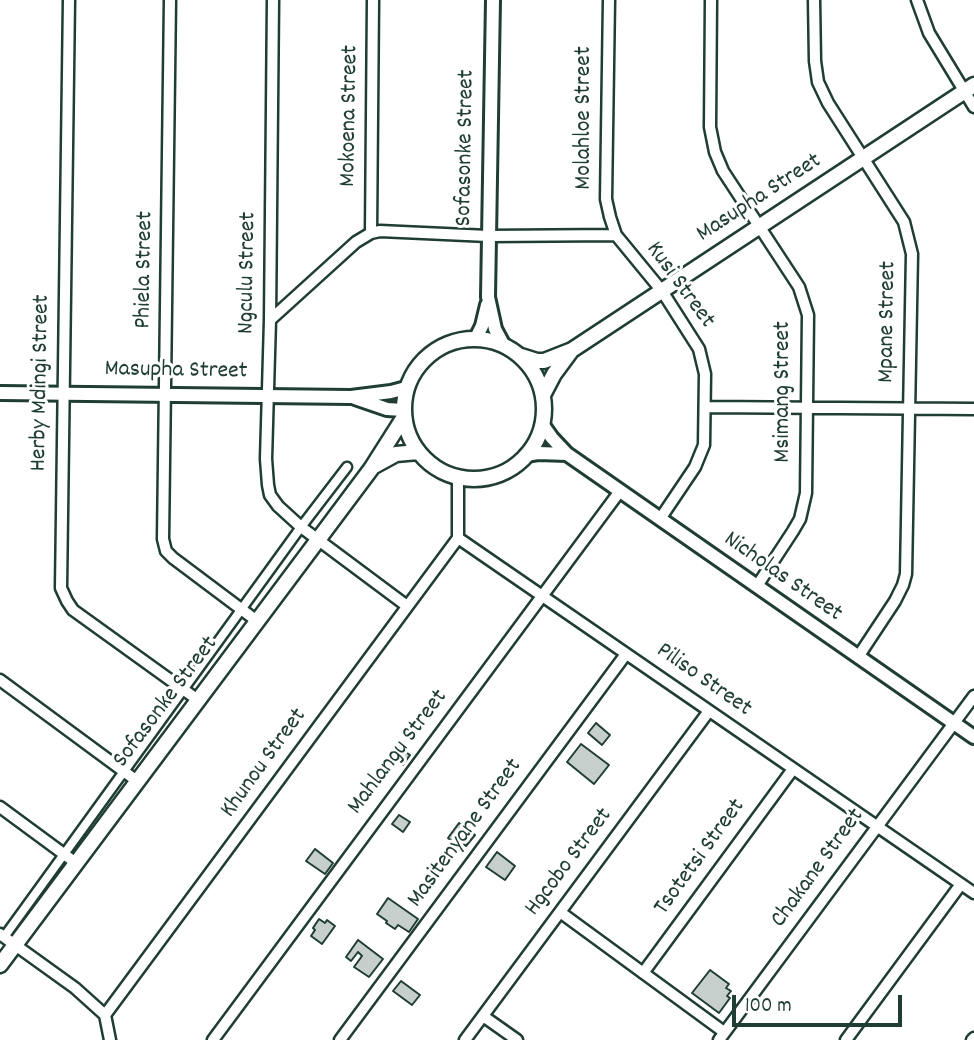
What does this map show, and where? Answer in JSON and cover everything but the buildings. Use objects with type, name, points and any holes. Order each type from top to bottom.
[{"type":"main road","name":"Masupha Street","points":[[521,356],[537,361],[572,350],[969,88]]},
{"type":"main road","name":"Sofasonke Street","points":[[475,338],[503,344],[521,356],[538,381],[544,409],[536,440],[526,455],[512,467],[477,479],[442,472],[428,462],[418,452],[408,434],[404,414],[407,388],[416,367],[433,352],[453,341],[475,338]]},
{"type":"main road","name":"Masupha Street","points":[[542,395],[572,350]]},
{"type":"main road","name":"Sofasonke Street","points":[[0,965],[7,938],[137,781],[371,468],[404,414]]},
{"type":"main road","name":"Sofasonke Street","points":[[371,468],[396,454],[418,452]]},
{"type":"street","name":"Herby Mdingi Street","points":[[69,0],[61,581],[63,594],[73,610],[198,700]]},
{"type":"street","name":"Phiela Street","points":[[170,0],[163,539],[164,546],[173,558],[257,621]]},
{"type":"street","name":"Ngculu Street","points":[[273,0],[266,459],[270,495],[278,506],[317,540],[407,606]]},
{"type":"street","name":"Mokoena Street","points":[[371,233],[373,0]]},
{"type":"street","name":"Sofasonke Street","points":[[475,338],[482,326],[488,298],[492,0]]},
{"type":"street","name":"Molahloe Street","points":[[608,0],[606,199],[616,234]]},
{"type":"street","name":"Msimang Street","points":[[711,0],[710,127],[715,152],[723,171],[799,287],[808,315],[806,494],[793,531],[757,586]]},
{"type":"street","name":"Mpane Street","points":[[814,0],[818,82],[828,103],[904,222],[912,254],[906,574],[895,601],[858,657]]},
{"type":"street","points":[[917,0],[929,33],[969,88],[974,107]]},
{"type":"street","points":[[270,320],[356,242],[371,233],[380,231],[488,236],[616,234]]},
{"type":"street","name":"Kusi Street","points":[[616,234],[662,291],[699,349],[705,374],[704,445],[695,467],[660,519]]},
{"type":"street","name":"Sofasonke Street","points":[[488,298],[495,329],[503,344]]},
{"type":"street","name":"Masupha Street","points":[[0,393],[351,397],[407,388]]},
{"type":"street","name":"Masupha Street","points":[[351,397],[404,414]]},
{"type":"street","points":[[706,407],[974,409]]},
{"type":"street","name":"Nicholas Street","points":[[542,424],[567,454],[974,737]]},
{"type":"street","points":[[526,455],[567,454]]},
{"type":"street","points":[[0,807],[71,858],[124,771],[347,467]]},
{"type":"street","points":[[458,477],[458,538]]},
{"type":"street","name":"Mahlangu Street","points":[[213,1040],[620,491]]},
{"type":"street","name":"Piliso Street","points":[[458,538],[974,893]]},
{"type":"street","name":"Khunou Street","points":[[105,1015],[458,538]]},
{"type":"street","name":"Masitenyane Street","points":[[340,1040],[626,654]]},
{"type":"street","points":[[0,680],[137,781]]},
{"type":"street","name":"Chakane Street","points":[[722,1036],[974,696]]},
{"type":"street","name":"Hgcobo Street","points":[[465,1040],[709,711]]},
{"type":"street","name":"Tsotetsi Street","points":[[643,973],[793,769]]},
{"type":"street","points":[[845,1040],[961,884]]},
{"type":"street","points":[[560,912],[722,1036]]},
{"type":"street","points":[[7,938],[75,988],[105,1015],[110,1040]]},
{"type":"street","points":[[484,1016],[517,1040]]}]
